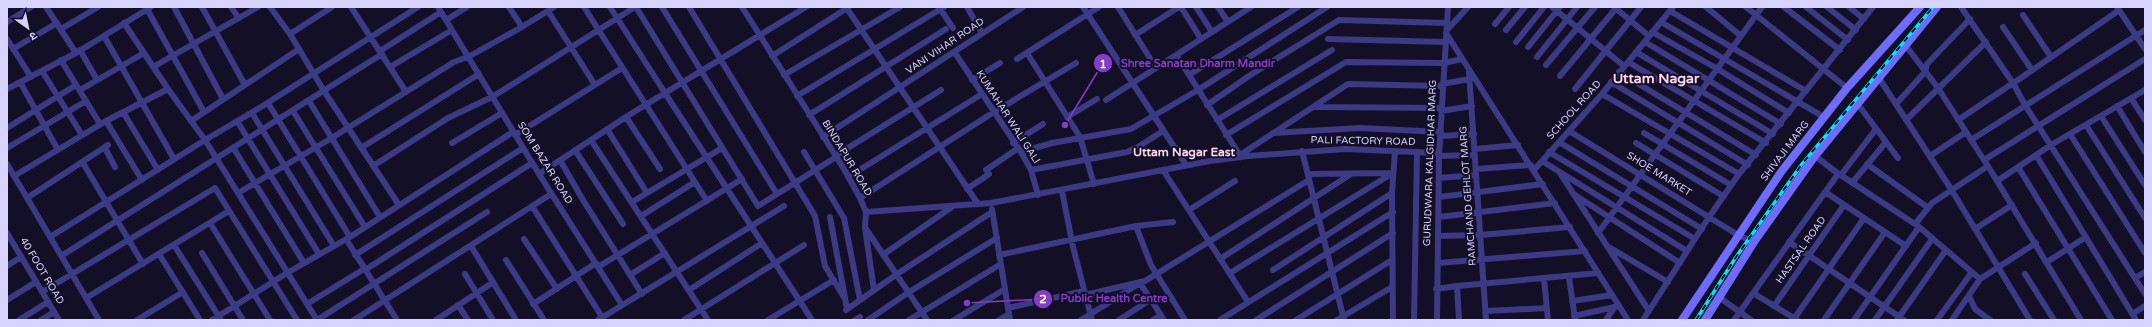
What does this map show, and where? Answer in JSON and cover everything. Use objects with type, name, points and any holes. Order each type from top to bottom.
[{"type":"main road","name":"SHIVAJI MARG","points":[[1682,320],[1781,172],[1847,88],[1920,7]]},
{"type":"main road","points":[[1706,319],[1754,242],[1815,156],[1857,103],[1906,46],[1936,7]]},
{"type":"street","points":[[7,22],[31,7]]},
{"type":"street","points":[[46,7],[98,80]]},
{"type":"street","points":[[61,29],[98,7]]},
{"type":"street","points":[[174,7],[195,43],[223,99]]},
{"type":"street","points":[[202,7],[245,85]]},
{"type":"street","points":[[231,7],[239,18]]},
{"type":"street","points":[[153,67],[258,7]]},
{"type":"street","points":[[270,7],[290,34],[324,91],[399,205]]},
{"type":"street","points":[[290,34],[332,7]]},
{"type":"street","points":[[351,7],[406,92]]},
{"type":"street","points":[[50,237],[174,159],[268,103],[418,7]]},
{"type":"street","points":[[446,20],[467,7]]},
{"type":"street","points":[[509,7],[522,27]]},
{"type":"street","points":[[238,193],[332,138],[454,62],[468,57],[522,27],[554,7]]},
{"type":"street","points":[[584,7],[707,201]]},
{"type":"street","points":[[610,7],[726,189],[812,320]]},
{"type":"street","points":[[373,166],[448,118],[492,97],[635,7],[758,206],[815,171],[911,107],[941,90]]},
{"type":"street","points":[[662,7],[777,194]]},
{"type":"street","points":[[689,7],[815,216],[825,266],[846,299]]},
{"type":"street","name":"BINDAPUR ROAD","points":[[742,7],[809,116],[836,156],[860,198],[866,212],[865,228],[874,290]]},
{"type":"street","points":[[539,174],[626,117],[721,60],[795,10],[806,7]]},
{"type":"street","points":[[772,56],[847,7],[911,107],[978,204]]},
{"type":"street","points":[[784,75],[900,7]]},
{"type":"street","points":[[967,7],[982,33]]},
{"type":"street","name":"VANI VIHAR ROAD","points":[[823,137],[955,53],[982,33],[1023,7]]},
{"type":"street","points":[[1083,7],[1186,165]]},
{"type":"street","points":[[1017,59],[1099,7]]},
{"type":"street","points":[[1118,7],[1156,68]]},
{"type":"street","points":[[1136,35],[1180,7],[1202,39]]},
{"type":"street","points":[[1196,7],[1212,32]]},
{"type":"street","points":[[1218,7],[1228,22]]},
{"type":"street","points":[[1106,100],[1177,56],[1228,22],[1242,10],[1251,7]]},
{"type":"street","points":[[1189,75],[1298,7]]},
{"type":"street","points":[[967,189],[987,172],[1019,151],[1080,137],[1125,131],[1198,90],[1327,7]]},
{"type":"street","name":"GURUDWARA KALGIDHAR MARG","points":[[1437,320],[1436,289],[1438,263],[1439,155],[1442,85],[1448,7]]},
{"type":"street","points":[[1447,29],[1468,7]]},
{"type":"street","points":[[1495,24],[1509,7]]},
{"type":"street","points":[[1506,30],[1525,7]]},
{"type":"street","points":[[1516,42],[1544,7]]},
{"type":"street","points":[[1537,57],[1577,7]]},
{"type":"street","points":[[1546,65],[1595,7]]},
{"type":"street","points":[[1575,89],[1642,7]]},
{"type":"street","points":[[1706,7],[1741,36]]},
{"type":"street","points":[[1746,7],[1847,88]]},
{"type":"street","points":[[1598,233],[1716,68],[1762,7]]},
{"type":"street","points":[[1784,7],[1840,50]]},
{"type":"street","points":[[1806,7],[1848,40]]},
{"type":"street","points":[[1827,7],[1856,30]]},
{"type":"street","points":[[1849,7],[1864,19]]},
{"type":"street","points":[[1643,320],[1709,216],[1739,174],[1790,113],[1797,101],[1856,30],[1872,7]]},
{"type":"street","points":[[1961,7],[2014,83],[2025,105],[2145,294]]},
{"type":"street","points":[[7,89],[78,51],[149,8],[173,56],[204,112]]},
{"type":"street","points":[[797,96],[941,8],[952,28]]},
{"type":"street","points":[[1528,47],[1556,8],[1567,20],[1606,51],[1626,64],[1766,143]]},
{"type":"street","points":[[1560,76],[1616,8],[1631,21],[1651,34],[1716,68],[1790,113]]},
{"type":"street","points":[[61,256],[249,140],[309,101],[381,53],[439,9]]},
{"type":"street","name":"SOM BAZAR ROAD","points":[[439,9],[532,163],[622,305]]},
{"type":"street","points":[[1672,9],[1806,91]]},
{"type":"street","name":"SCHOOL ROAD","points":[[1532,168],[1542,161],[1602,94],[1672,9]]},
{"type":"street","points":[[1958,120],[2014,83],[2118,9],[2145,49]]},
{"type":"street","points":[[548,11],[595,85]]},
{"type":"street","points":[[2023,15],[2051,57]]},
{"type":"street","points":[[1896,104],[1925,72],[1927,64],[1970,19]]},
{"type":"street","points":[[1207,104],[1339,20],[1447,29]]},
{"type":"street","points":[[1661,22],[1824,117]]},
{"type":"street","points":[[13,50],[57,23]]},
{"type":"street","points":[[124,23],[168,89],[205,140],[317,320],[487,212]]},
{"type":"street","points":[[2003,27],[2032,70]]},
{"type":"street","points":[[809,116],[946,29]]},
{"type":"street","points":[[1447,29],[1469,71],[1585,251],[1612,295],[1616,307],[1628,320]]},
{"type":"street","points":[[390,67],[452,30]]},
{"type":"street","points":[[1971,140],[2145,30]]},
{"type":"street","points":[[104,36],[143,102],[174,159]]},
{"type":"street","points":[[7,39],[31,77]]},
{"type":"street","points":[[1328,39],[1446,42]]},
{"type":"street","points":[[1645,42],[1709,79],[1781,124]]},
{"type":"street","points":[[1906,120],[1986,42]]},
{"type":"street","points":[[1906,46],[1938,88],[1988,166],[2036,243],[2081,320]]},
{"type":"street","points":[[191,121],[299,50]]},
{"type":"street","points":[[1217,120],[1332,50]]},
{"type":"street","points":[[1636,52],[1773,134]]},
{"type":"street","points":[[7,128],[58,96],[98,80],[144,53]]},
{"type":"street","name":"KUMAHAR WALI GALI","points":[[955,53],[1031,170],[1038,195]]},
{"type":"street","points":[[1027,53],[1080,137],[1094,184]]},
{"type":"street","points":[[1177,56],[1226,135],[1241,156],[1272,133],[1348,84],[1442,85],[1470,79]]},
{"type":"street","points":[[1226,135],[1346,62],[1444,63],[1462,59]]},
{"type":"street","points":[[1984,160],[2145,59]]},
{"type":"street","points":[[61,60],[86,100],[103,122],[142,180]]},
{"type":"street","points":[[972,80],[1000,63]]},
{"type":"street","points":[[860,198],[994,112],[1076,63]]},
{"type":"street","points":[[212,320],[219,318],[234,306],[272,282],[348,238],[514,133],[622,68]]},
{"type":"street","points":[[42,70],[82,135]]},
{"type":"street","name":"RAMCHAND GEHLOT MARG","points":[[1469,71],[1486,320]]},
{"type":"street","points":[[1620,72],[1756,155]]},
{"type":"street","points":[[361,148],[479,74]]},
{"type":"street","points":[[1879,78],[1951,189],[2030,320]]},
{"type":"street","points":[[20,82],[58,150]]},
{"type":"street","points":[[1611,82],[1748,165]]},
{"type":"street","points":[[14,176],[103,122],[168,89]]},
{"type":"street","points":[[1997,181],[2051,145],[2145,90]]},
{"type":"street","points":[[848,177],[982,94]]},
{"type":"street","points":[[1602,94],[1739,174]]},
{"type":"street","points":[[2131,98],[2145,120]]},
{"type":"street","points":[[1067,117],[1097,99]]},
{"type":"street","points":[[7,148],[86,100]]},
{"type":"street","points":[[309,101],[380,217]]},
{"type":"street","points":[[268,103],[301,156],[348,238],[355,255],[397,320]]},
{"type":"street","points":[[1857,103],[1898,158]]},
{"type":"street","points":[[1313,106],[1441,109],[1472,106]]},
{"type":"street","points":[[2117,106],[2145,152]]},
{"type":"street","points":[[293,111],[365,227]]},
{"type":"street","points":[[123,112],[158,170]]},
{"type":"street","points":[[252,113],[286,165],[334,246]]},
{"type":"street","points":[[452,143],[502,113]]},
{"type":"street","points":[[2101,116],[2145,186]]},
{"type":"street","points":[[626,117],[660,169]]},
{"type":"street","points":[[237,121],[319,254]]},
{"type":"street","points":[[1013,143],[1043,124]]},
{"type":"street","points":[[2086,125],[2145,218]]},
{"type":"street","points":[[1272,133],[1360,128],[1441,134],[1474,134]]},
{"type":"street","points":[[607,129],[647,194]]},
{"type":"street","points":[[1734,320],[1825,192],[1876,129]]},
{"type":"street","points":[[1031,170],[1133,150],[1163,131]]},
{"type":"street","name":"SHOE MARKET","points":[[1569,131],[1738,235],[1754,242]]},
{"type":"street","points":[[1930,156],[1966,132]]},
{"type":"street","points":[[1644,133],[1731,186]]},
{"type":"street","points":[[2070,134],[2145,253]]},
{"type":"street","points":[[591,140],[708,320]]},
{"type":"street","points":[[1559,142],[1633,185],[1663,207],[1702,228]]},
{"type":"street","points":[[1852,183],[1866,164],[1886,142]]},
{"type":"street","points":[[1636,143],[1724,196]]},
{"type":"street","name":"PALI FACTORY ROAD","points":[[866,212],[991,203],[1062,191],[1186,165],[1241,156],[1345,149],[1417,152],[1439,155],[1475,152],[1518,145]]},
{"type":"street","points":[[27,198],[83,163],[106,146],[115,167]]},
{"type":"street","points":[[355,255],[523,148]]},
{"type":"street","points":[[632,202],[722,148]]},
{"type":"street","points":[[234,149],[304,263]]},
{"type":"street","points":[[576,150],[623,224]]},
{"type":"street","points":[[1302,151],[1332,272],[1341,319],[1392,287]]},
{"type":"street","points":[[1392,320],[1392,193],[1395,151]]},
{"type":"street","points":[[804,152],[844,218],[860,300]]},
{"type":"street","points":[[1414,320],[1417,152]]},
{"type":"street","points":[[1549,152],[1695,239]]},
{"type":"street","points":[[2036,155],[2136,320]]},
{"type":"street","points":[[1815,156],[1852,183],[1917,226],[1980,279]]},
{"type":"street","points":[[560,160],[642,294]]},
{"type":"street","points":[[1542,161],[1687,251]]},
{"type":"street","points":[[83,163],[143,264]]},
{"type":"street","points":[[307,304],[532,163]]},
{"type":"street","points":[[7,164],[99,320]]},
{"type":"street","points":[[1866,164],[1927,207]]},
{"type":"street","points":[[1854,320],[1906,246],[1927,207],[1951,189],[1988,166]]},
{"type":"street","points":[[2018,167],[2112,320]]},
{"type":"street","points":[[1439,178],[1476,172],[1532,168]]},
{"type":"street","points":[[1163,170],[1248,302]]},
{"type":"street","points":[[1559,172],[1649,311]]},
{"type":"street","points":[[1081,320],[1091,317],[1140,283],[1209,242],[1308,177],[1393,173]]},
{"type":"street","points":[[1230,274],[1393,173]]},
{"type":"street","points":[[1220,259],[1351,174]]},
{"type":"street","points":[[534,304],[575,277],[618,255],[742,179]]},
{"type":"street","points":[[1189,210],[1235,181]]},
{"type":"street","points":[[641,216],[695,182]]},
{"type":"street","points":[[1439,197],[1543,184]]},
{"type":"street","points":[[42,292],[214,188],[297,320]]},
{"type":"street","points":[[1062,191],[1071,240],[1091,317]]},
{"type":"street","points":[[1825,192],[1906,246]]},
{"type":"street","points":[[1273,270],[1392,193]]},
{"type":"street","points":[[1572,193],[1608,219],[1680,263]]},
{"type":"street","points":[[354,320],[552,194]]},
{"type":"street","points":[[991,203],[1009,314]]},
{"type":"street","points":[[1439,217],[1554,203]]},
{"type":"street","name":"HASTSAL ROAD","points":[[1774,306],[1844,205]]},
{"type":"street","points":[[1975,229],[2012,205]]},
{"type":"street","points":[[532,206],[600,319],[784,206]]},
{"type":"street","points":[[884,254],[953,206]]},
{"type":"street","points":[[86,298],[229,211]]},
{"type":"street","points":[[830,217],[847,309],[897,274],[992,212]]},
{"type":"street","points":[[1220,320],[1327,255],[1393,212]]},
{"type":"street","points":[[1753,292],[1795,319],[1864,218]]},
{"type":"street","points":[[999,255],[1136,226],[1172,222]]},
{"type":"street","points":[[210,223],[270,320]]},
{"type":"street","points":[[1136,226],[1156,274],[1185,320]]},
{"type":"street","points":[[865,228],[884,254],[927,320]]},
{"type":"street","points":[[1438,236],[1480,235],[1570,228]]},
{"type":"street","points":[[1824,320],[1885,232]]},
{"type":"street","name":"40 FOOT ROAD","points":[[7,233],[59,320]]},
{"type":"street","points":[[1256,320],[1393,233]]},
{"type":"street","points":[[2047,262],[2086,237]]},
{"type":"street","points":[[868,320],[909,292],[997,238]]},
{"type":"street","points":[[1875,320],[1932,238]]},
{"type":"street","points":[[524,239],[557,289]]},
{"type":"street","points":[[1789,242],[1900,319],[1946,250]]},
{"type":"street","points":[[689,290],[762,243]]},
{"type":"street","points":[[1952,320],[1980,279],[2036,243]]},
{"type":"street","points":[[174,245],[219,318]]},
{"type":"street","points":[[684,320],[774,262],[804,245]]},
{"type":"street","points":[[1605,245],[1668,282]]},
{"type":"street","points":[[471,246],[492,283],[516,320]]},
{"type":"street","points":[[1438,263],[1585,251]]},
{"type":"street","points":[[202,252],[243,320]]},
{"type":"street","points":[[630,275],[665,253]]},
{"type":"street","points":[[159,254],[200,320]]},
{"type":"street","points":[[7,266],[21,257]]},
{"type":"street","points":[[506,260],[544,320]]},
{"type":"street","points":[[1296,320],[1392,260]]},
{"type":"street","points":[[909,320],[1001,264]]},
{"type":"street","points":[[1937,320],[1972,272]]},
{"type":"street","points":[[2135,278],[2145,272]]},
{"type":"street","points":[[1436,289],[1484,283],[1569,277],[1598,273]]},
{"type":"street","points":[[465,274],[493,320]]},
{"type":"street","points":[[2025,274],[2054,320]]},
{"type":"street","points":[[1569,277],[1574,318],[1616,307]]},
{"type":"street","points":[[1544,279],[1548,320]]},
{"type":"street","points":[[768,320],[834,280]]},
{"type":"street","points":[[7,300],[36,282]]},
{"type":"street","points":[[436,320],[492,283]]},
{"type":"street","points":[[999,320],[1009,314],[1084,293],[1140,283]]},
{"type":"street","points":[[1140,283],[1162,318],[1153,320]]},
{"type":"street","points":[[1457,286],[1458,320]]},
{"type":"street","points":[[954,320],[1005,289]]},
{"type":"street","points":[[137,320],[183,292]]},
{"type":"street","points":[[1572,301],[1612,295]]},
{"type":"street","points":[[1969,296],[1975,309],[1990,320]]},
{"type":"street","points":[[1720,298],[1751,320]]},
{"type":"street","points":[[1119,320],[1150,300]]},
{"type":"street","points":[[19,320],[48,302]]},
{"type":"street","points":[[458,305],[468,320]]},
{"type":"street","points":[[2132,314],[2145,306]]},
{"type":"street","points":[[1606,320],[1616,307]]},
{"type":"street","points":[[1486,312],[1546,308]]},
{"type":"street","points":[[42,320],[54,312]]},
{"type":"railway","points":[[1696,320],[1736,257],[1802,164],[1933,7]]},
{"type":"place","name":"Shree Sanatan Dharm Mandir","points":[[1065,125]]},
{"type":"place","name":"Public Health Centre","points":[[967,303]]},
{"type":"district","name":"Uttam Nagar","points":[[1656,78]]},
{"type":"district","name":"Uttam Nagar East","points":[[1184,152]]}]
